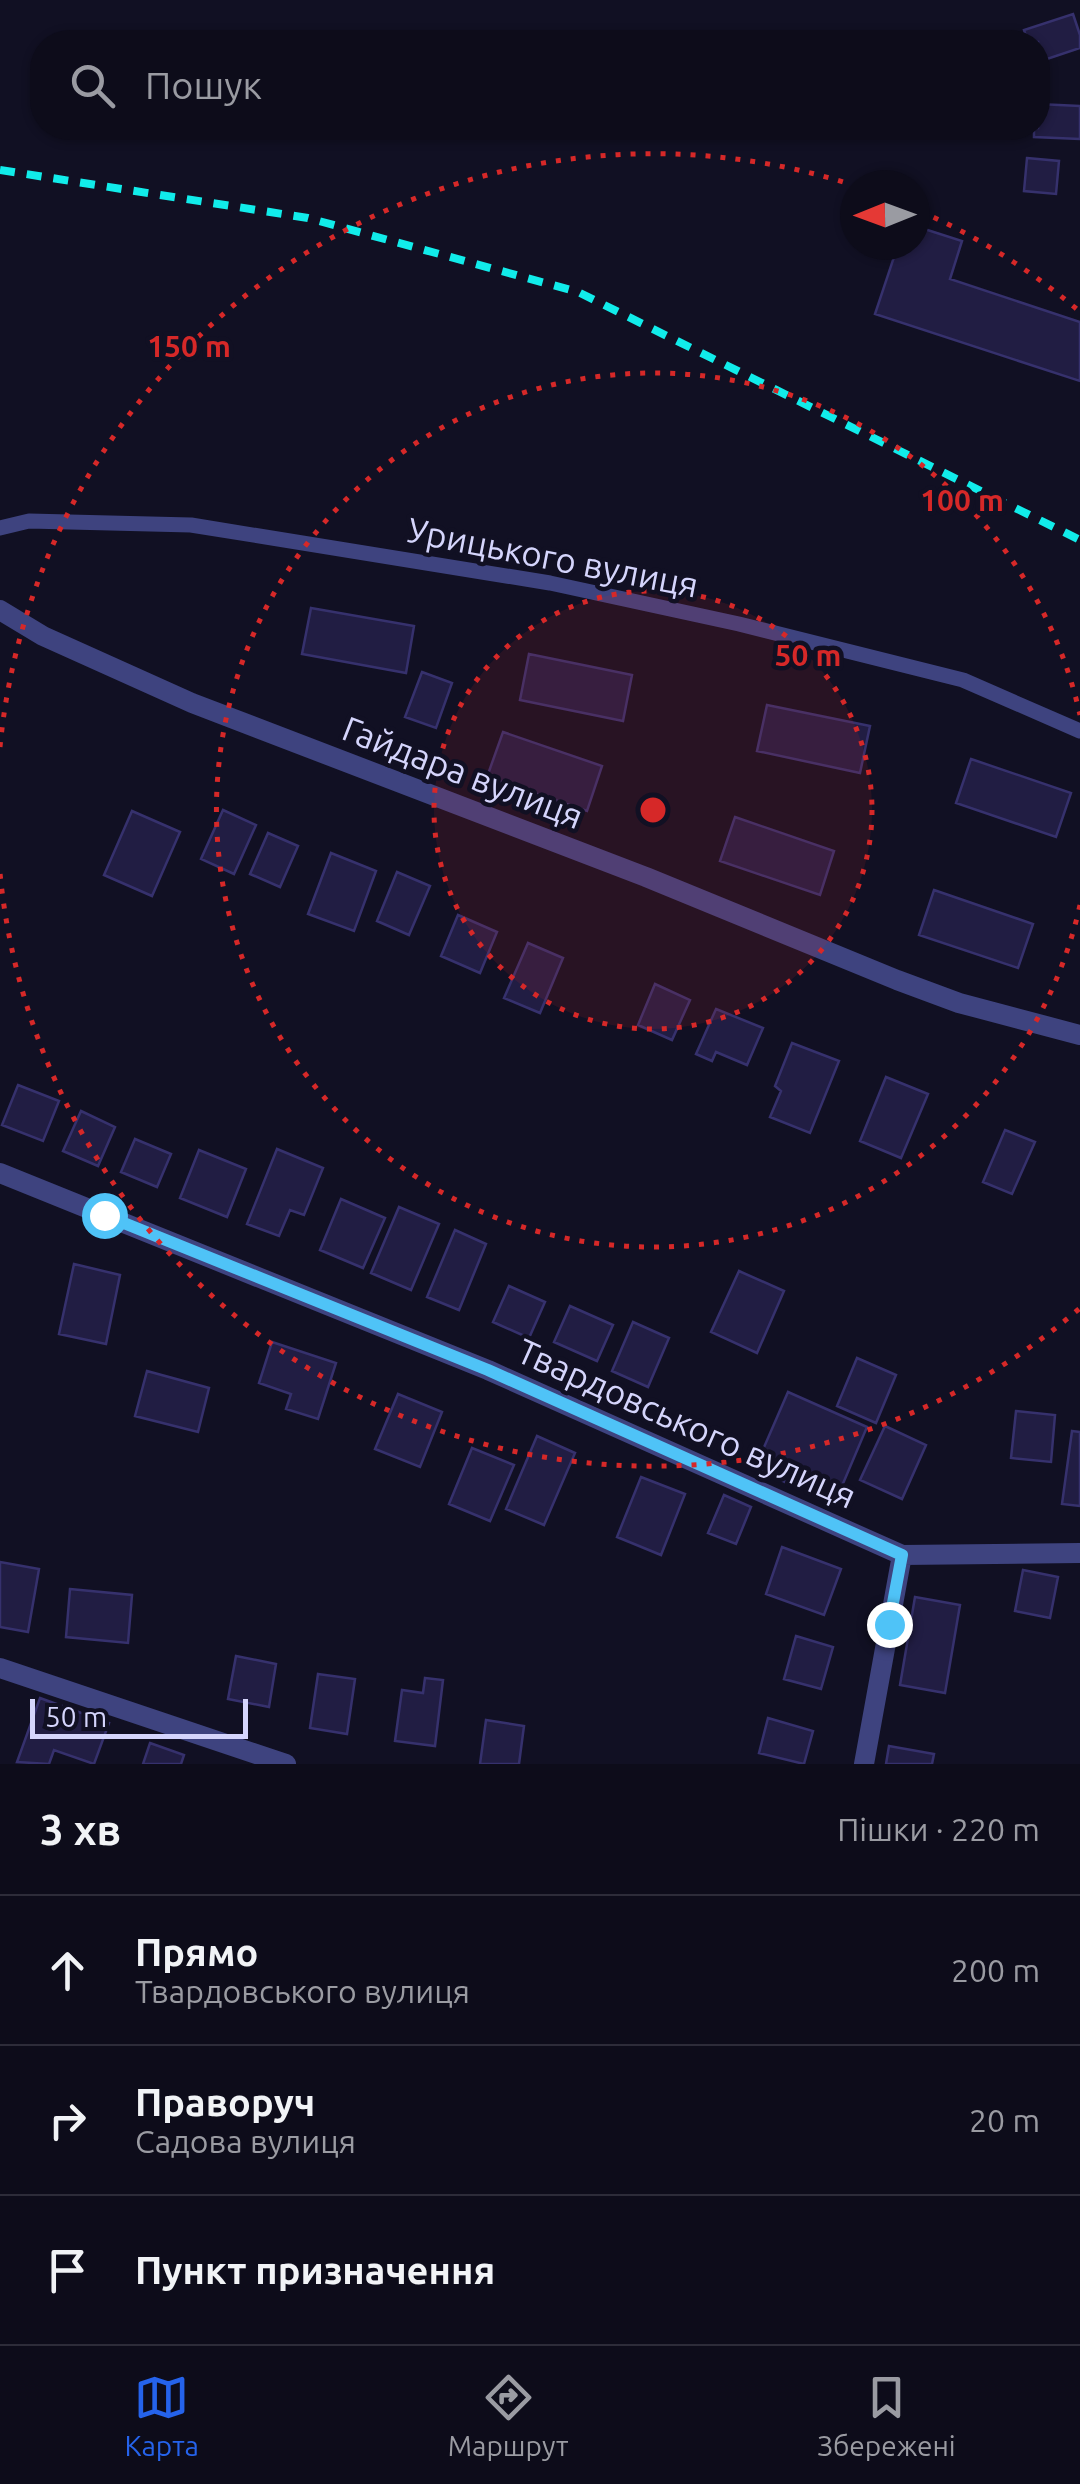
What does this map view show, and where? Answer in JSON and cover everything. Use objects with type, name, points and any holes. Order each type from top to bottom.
[{"type":"street","name":"Гайдара вулиця","points":[[0,610],[42,636],[192,703],[646,877],[897,980],[959,1002],[1080,1035]]},
{"type":"street","name":"Твардовського вулиця","points":[[0,1173],[488,1370],[902,1555]]},
{"type":"street","points":[[864,1764],[902,1555],[1080,1553]]},
{"type":"street","points":[[0,1668],[286,1764]]},
{"type":"lane","name":"Урицького вулиця","points":[[0,528],[29,522],[191,525],[550,583],[739,624],[963,680],[1080,732]]},
{"type":"building","points":[[1073,14],[1080,48],[1050,58],[1050,30],[1024,30]]},
{"type":"building","points":[[1050,105],[1080,106],[1080,139],[1050,138]]},
{"type":"building","points":[[1027,158],[1059,161],[1056,194],[1024,191]]},
{"type":"building","points":[[930,231],[962,241],[950,279],[1080,322],[1080,381],[875,314],[893,260],[930,260]]},
{"type":"building","points":[[311,608],[414,626],[406,673],[302,654]]},
{"type":"building","points":[[529,654],[632,675],[623,721],[520,700]]},
{"type":"building","points":[[422,672],[452,683],[436,728],[405,717]]},
{"type":"building","points":[[767,705],[870,726],[860,773],[757,751]]},
{"type":"building","points":[[503,732],[602,766],[587,811],[487,777]]},
{"type":"building","points":[[971,759],[1071,793],[1056,837],[956,803]]},
{"type":"building","points":[[223,810],[256,825],[234,874],[201,859]]},
{"type":"building","points":[[132,811],[180,832],[152,896],[104,875]]},
{"type":"building","points":[[735,817],[834,851],[820,895],[720,861]]},
{"type":"building","points":[[268,833],[298,846],[280,887],[250,874]]},
{"type":"building","points":[[331,853],[376,871],[354,931],[308,914]]},
{"type":"building","points":[[397,872],[430,886],[409,935],[377,921]]},
{"type":"building","points":[[934,890],[1033,924],[1018,968],[919,935]]},
{"type":"building","points":[[458,915],[497,932],[480,973],[441,956]]},
{"type":"building","points":[[528,943],[563,958],[540,1013],[504,998]]},
{"type":"building","points":[[655,984],[690,1000],[672,1040],[638,1025]]},
{"type":"building","points":[[716,1009],[763,1028],[747,1065],[716,1052],[712,1061],[696,1054]]},
{"type":"building","points":[[792,1043],[839,1061],[810,1133],[770,1117],[781,1091],[775,1086]]},
{"type":"building","points":[[886,1077],[928,1094],[901,1158],[860,1141]]},
{"type":"building","points":[[18,1085],[59,1101],[43,1141],[2,1125]]},
{"type":"building","points":[[81,1111],[115,1127],[98,1166],[63,1151]]},
{"type":"building","points":[[1005,1130],[1035,1142],[1012,1194],[983,1182]]},
{"type":"building","points":[[135,1139],[171,1154],[157,1187],[121,1172]]},
{"type":"building","points":[[277,1149],[323,1168],[304,1215],[290,1210],[279,1236],[247,1224]]},
{"type":"building","points":[[199,1150],[246,1169],[227,1217],[180,1198]]},
{"type":"building","points":[[341,1199],[385,1218],[363,1268],[320,1250]]},
{"type":"building","points":[[399,1207],[439,1224],[411,1290],[371,1273]]},
{"type":"building","points":[[455,1230],[486,1244],[459,1310],[427,1297]]},
{"type":"building","points":[[74,1264],[120,1275],[106,1344],[59,1334]]},
{"type":"building","points":[[739,1271],[784,1291],[757,1353],[711,1332]]},
{"type":"building","points":[[509,1286],[545,1302],[529,1338],[493,1322]]},
{"type":"building","points":[[570,1306],[613,1325],[597,1361],[554,1342]]},
{"type":"building","points":[[633,1322],[669,1338],[648,1387],[612,1371]]},
{"type":"building","points":[[272,1342],[336,1363],[318,1419],[286,1409],[291,1394],[259,1383]]},
{"type":"building","points":[[857,1358],[896,1375],[876,1423],[837,1406]]},
{"type":"building","points":[[147,1371],[209,1388],[198,1432],[135,1416]]},
{"type":"building","points":[[788,1392],[867,1427],[839,1493],[789,1471],[785,1482],[755,1468]]},
{"type":"building","points":[[398,1394],[442,1412],[420,1467],[375,1449]]},
{"type":"building","points":[[1016,1411],[1055,1415],[1051,1462],[1011,1458]]},
{"type":"building","points":[[885,1426],[926,1445],[902,1499],[860,1480]]},
{"type":"building","points":[[1072,1431],[1080,1432],[1080,1506],[1062,1504]]},
{"type":"building","points":[[537,1436],[575,1453],[544,1525],[506,1509]]},
{"type":"building","points":[[472,1448],[514,1465],[490,1521],[449,1504]]},
{"type":"building","points":[[641,1477],[685,1494],[661,1555],[617,1537]]},
{"type":"building","points":[[724,1495],[751,1507],[736,1544],[708,1533]]},
{"type":"building","points":[[782,1547],[841,1569],[824,1615],[766,1594]]},
{"type":"building","points":[[0,1562],[39,1569],[28,1632],[0,1627]]},
{"type":"building","points":[[1023,1570],[1058,1577],[1050,1618],[1015,1611]]},
{"type":"building","points":[[70,1589],[132,1595],[128,1643],[66,1637]]},
{"type":"building","points":[[915,1597],[960,1605],[945,1693],[900,1685]]},
{"type":"building","points":[[796,1636],[833,1647],[821,1689],[784,1679]]},
{"type":"building","points":[[236,1656],[276,1664],[269,1707],[228,1699]]},
{"type":"building","points":[[318,1674],[355,1679],[347,1734],[310,1728]]},
{"type":"building","points":[[425,1678],[443,1680],[435,1746],[395,1741],[402,1690],[423,1693]]},
{"type":"building","points":[[40,1698],[109,1723],[94,1764],[54,1750],[49,1764],[17,1762]]},
{"type":"building","points":[[768,1718],[813,1731],[804,1764],[759,1753]]},
{"type":"building","points":[[486,1720],[524,1726],[519,1764],[480,1764]]},
{"type":"building","points":[[150,1743],[184,1755],[181,1764],[143,1764]]},
{"type":"building","points":[[889,1746],[934,1754],[932,1764],[886,1764]]},
{"type":"railway","points":[[0,170],[308,218],[578,292],[1080,540]]},
{"type":"route","points":[[104,1215],[488,1370],[902,1555],[889,1624]]}]
